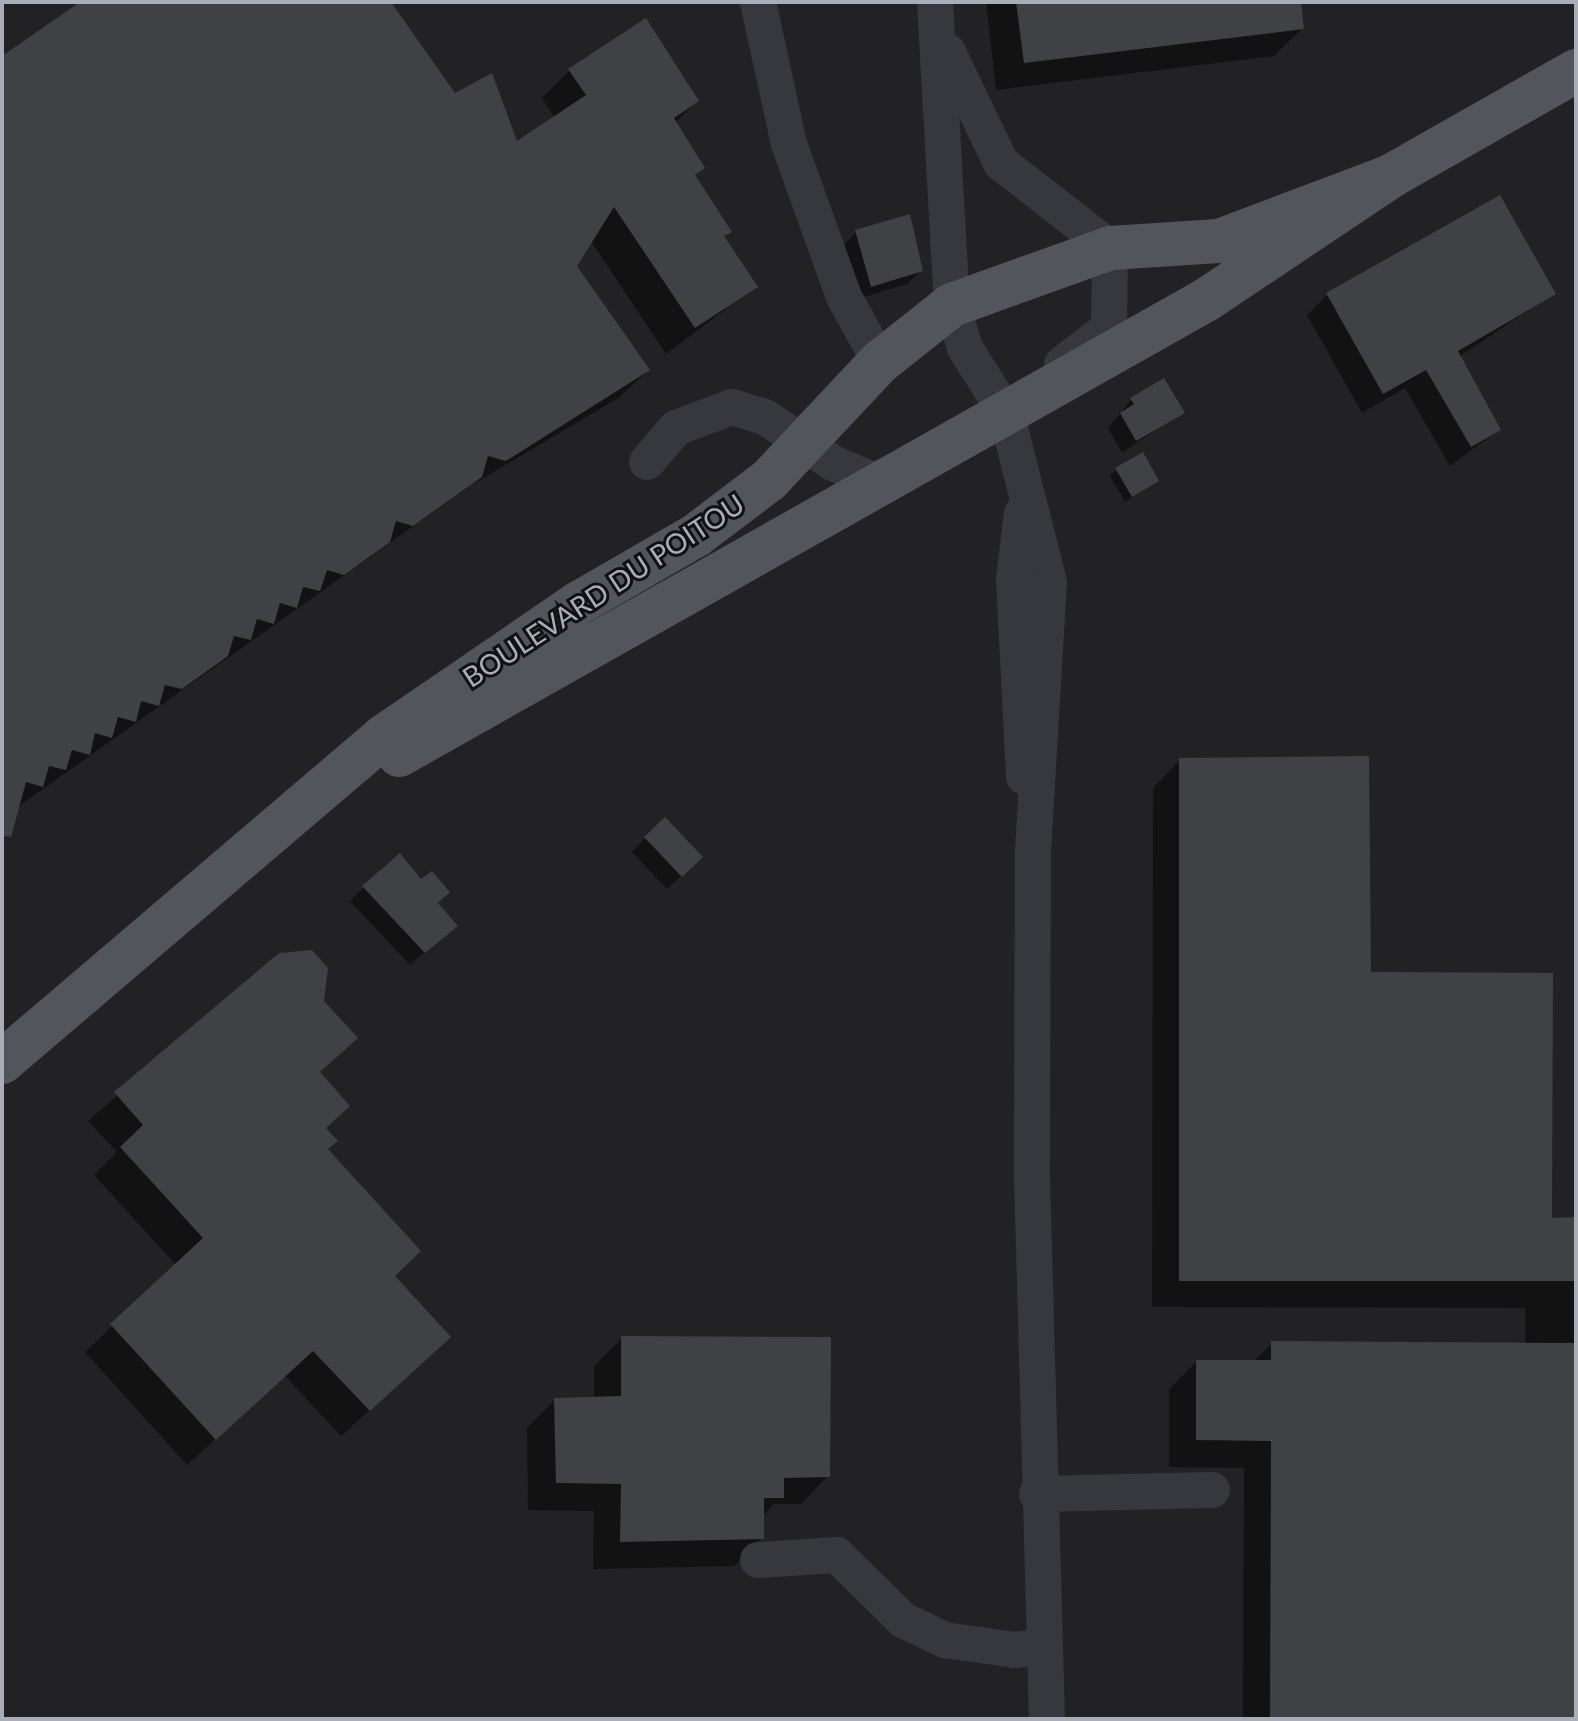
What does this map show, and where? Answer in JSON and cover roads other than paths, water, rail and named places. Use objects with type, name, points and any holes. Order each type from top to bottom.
[{"type":"main road","name":"BOULEVARD DU POITOU","points":[[291,817],[1251,274],[1391,176],[1576,71]]},
{"type":"main road","name":"BOULEVARD DU POITOU","points":[[2,1062],[383,737],[474,672],[695,536],[802,445],[880,362],[952,305],[1110,248],[1219,241],[1391,176]]},
{"type":"street","points":[[758,2],[799,172],[844,297],[880,362]]},
{"type":"street","points":[[937,17],[1001,163],[1110,248],[1109,328],[1060,366],[1022,404]]},
{"type":"street","points":[[937,17],[952,305],[965,348],[1022,404],[1024,492],[1014,579],[1016,699],[1033,852],[1037,1494],[1047,1719]]},
{"type":"street","points":[[647,462],[676,428],[732,407],[765,417],[802,445],[882,484]]},
{"type":"street","points":[[1037,1494],[1212,1490]]},
{"type":"street","points":[[758,1560],[837,1555],[903,1620],[945,1640],[1015,1650],[1042,1646]]}]
